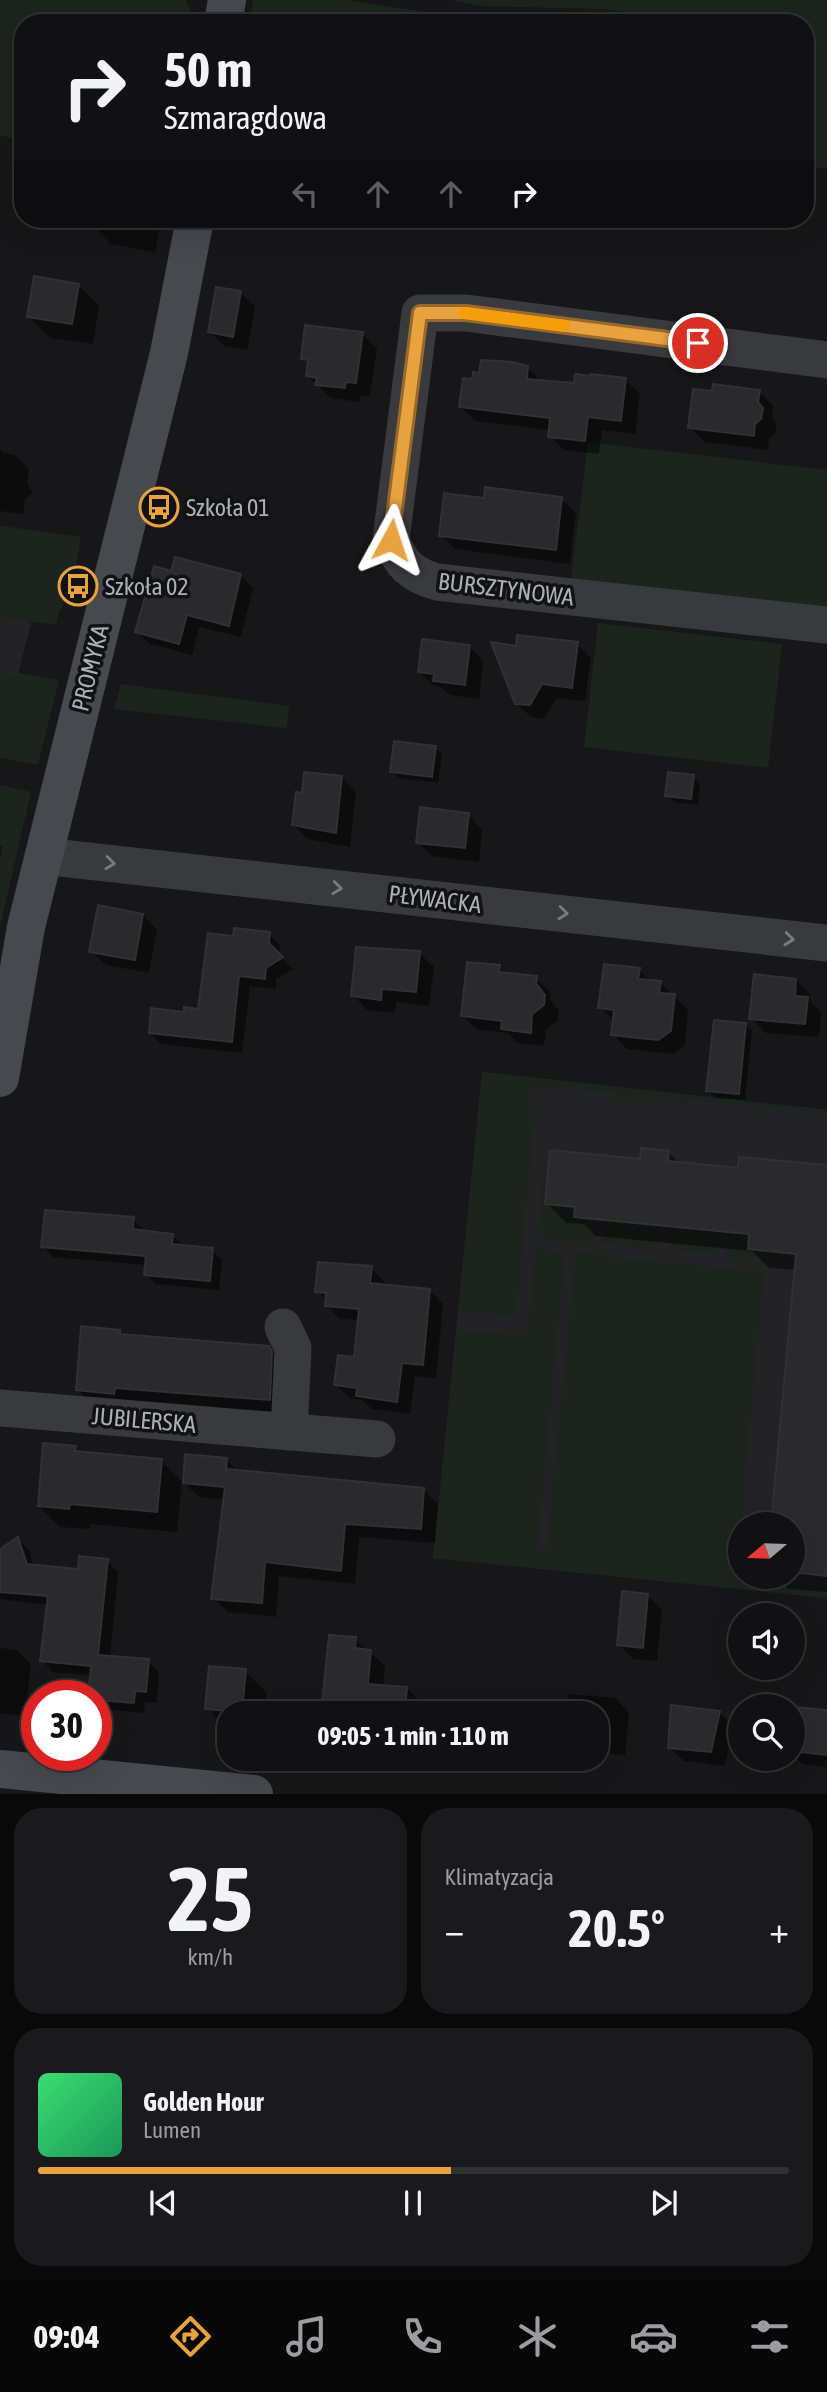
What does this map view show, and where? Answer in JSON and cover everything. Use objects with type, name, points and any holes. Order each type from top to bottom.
[{"type":"street","name":"PROMYKA","points":[[0,1078],[26,927],[169,353],[193,228]]},
{"type":"street","name":"BURSZTYNOWA","points":[[827,360],[466,313],[420,313],[391,540],[397,555],[408,570],[437,582],[827,625]]},
{"type":"street","name":"PŁYWACKA","points":[[43,856],[827,943]]},
{"type":"street","points":[[283,1327],[293,1348],[289,1432]]},
{"type":"street","name":"JUBILERSKA","points":[[0,1408],[377,1439]]},
{"type":"street","points":[[0,1769],[254,1794]]},
{"type":"shaded area","points":[[0,0],[186,0],[191,14],[14,14],[14,138],[0,136]]},
{"type":"shaded area","points":[[253,0],[347,0],[436,14],[251,14]]},
{"type":"shaded area","points":[[450,0],[827,0],[827,169],[814,167],[814,14],[641,14],[603,9],[481,6]]},
{"type":"shaded area","points":[[588,442],[827,470],[827,608],[571,579]]},
{"type":"shaded area","points":[[0,526],[54,533],[0,745]]},
{"type":"shaded area","points":[[0,526],[81,537],[71,593],[59,612],[56,625],[0,617]]},
{"type":"shaded area","points":[[598,623],[782,644],[768,768],[584,747]]},
{"type":"shaded area","points":[[0,673],[17,676],[18,673],[59,680],[38,765],[0,758]]},
{"type":"shaded area","points":[[121,684],[289,706],[287,728],[114,709]]},
{"type":"shaded area","points":[[0,785],[31,792],[0,927],[0,861],[3,846],[0,845]]},
{"type":"shaded area","points":[[482,1072],[827,1110],[827,1598],[738,1589],[805,1589],[805,1512],[728,1512],[728,1588],[433,1558]]},
{"type":"shaded area","points":[[482,1072],[827,1110],[827,1113],[765,1107],[762,1115],[756,1111],[758,1107],[687,1100],[685,1107],[680,1107],[679,1099],[626,1094],[623,1099],[618,1098],[619,1094],[587,1090],[583,1096],[578,1090],[541,1086],[537,1091],[531,1086],[528,1109],[535,1110],[516,1316],[458,1311]]},
{"type":"shaded area","points":[[543,1174],[547,1175],[544,1205],[573,1208],[572,1219],[592,1221],[590,1243],[537,1238]]},
{"type":"shaded area","points":[[603,1221],[660,1226],[658,1249],[601,1244]]},
{"type":"shaded area","points":[[672,1228],[719,1232],[717,1253],[669,1249]]},
{"type":"shaded area","points":[[729,1233],[748,1235],[747,1250],[785,1253],[784,1260],[727,1255]]},
{"type":"shaded area","points":[[536,1249],[565,1252],[537,1552],[546,1552],[576,1252],[764,1272],[742,1512],[728,1512],[728,1588],[433,1558],[457,1330],[527,1336]]},
{"type":"shaded area","points":[[827,1588],[827,1598],[738,1589]]},
{"type":"building","points":[[34,276],[79,284],[72,324],[27,317]]},
{"type":"building","points":[[216,287],[241,291],[233,337],[208,332]]},
{"type":"building","points":[[305,325],[363,332],[356,383],[346,382],[345,388],[315,385],[317,378],[306,376],[308,360],[301,359]]},
{"type":"building","points":[[481,360],[528,366],[527,379],[574,383],[575,374],[626,378],[621,421],[588,417],[585,441],[548,437],[550,418],[459,407],[463,378],[472,379],[473,372],[479,373]]},
{"type":"building","points":[[713,384],[760,390],[758,402],[763,408],[761,419],[755,424],[754,436],[688,428],[693,389],[712,391]]},
{"type":"building","points":[[485,487],[562,497],[556,550],[439,536],[444,493],[484,498]]},
{"type":"building","points":[[175,557],[241,574],[229,626],[187,615],[179,644],[135,632],[154,566],[171,571]]},
{"type":"building","points":[[517,635],[578,642],[572,688],[542,684],[530,705],[515,704],[491,642],[516,646]]},
{"type":"building","points":[[422,639],[470,645],[465,685],[433,681],[434,674],[418,672]]},
{"type":"building","points":[[394,741],[436,746],[432,777],[390,772]]},
{"type":"building","points":[[304,772],[342,776],[336,833],[292,825],[296,792],[302,793]]},
{"type":"building","points":[[668,772],[694,775],[691,799],[665,796]]},
{"type":"building","points":[[420,807],[469,813],[465,848],[416,843]]},
{"type":"building","points":[[98,905],[143,914],[135,960],[89,952]]},
{"type":"building","points":[[234,928],[270,932],[269,943],[283,957],[266,968],[265,979],[239,976],[232,1042],[149,1033],[151,1008],[184,1012],[184,1007],[198,1009],[208,933],[233,936]]},
{"type":"building","points":[[356,947],[420,951],[416,992],[382,989],[381,1000],[351,996]]},
{"type":"building","points":[[467,962],[500,965],[499,972],[537,976],[536,984],[545,995],[544,1005],[532,1014],[531,1033],[501,1029],[502,1021],[461,1016]]},
{"type":"building","points":[[604,964],[640,968],[638,979],[661,981],[659,993],[675,994],[671,1031],[658,1040],[611,1035],[614,1010],[598,1008]]},
{"type":"building","points":[[754,974],[796,979],[795,996],[808,997],[805,1024],[749,1019]]},
{"type":"building","points":[[714,1020],[746,1023],[739,1094],[706,1091]]},
{"type":"building","points":[[641,1148],[669,1151],[668,1161],[738,1168],[739,1157],[827,1165],[827,1576],[805,1573],[805,1512],[772,1512],[796,1254],[748,1249],[749,1234],[574,1217],[575,1207],[545,1204],[550,1150],[640,1159]]},
{"type":"building","points":[[45,1210],[134,1217],[133,1229],[173,1234],[172,1244],[213,1248],[210,1281],[144,1275],[146,1256],[41,1247]]},
{"type":"building","points":[[318,1262],[372,1266],[370,1283],[430,1289],[423,1365],[402,1363],[397,1402],[356,1396],[357,1388],[334,1385],[338,1355],[354,1357],[359,1309],[325,1306],[326,1293],[315,1292]]},
{"type":"building","points":[[81,1326],[120,1330],[120,1334],[269,1346],[272,1352],[270,1400],[115,1388],[114,1394],[76,1390]]},
{"type":"building","points":[[43,1443],[76,1446],[75,1451],[162,1459],[157,1512],[70,1504],[69,1509],[38,1506]]},
{"type":"building","points":[[185,1454],[227,1458],[226,1472],[227,1469],[424,1488],[421,1529],[345,1524],[341,1571],[265,1562],[262,1603],[211,1599],[225,1487],[183,1483]]},
{"type":"building","points":[[18,1537],[27,1564],[78,1569],[79,1556],[108,1559],[98,1655],[149,1659],[146,1692],[135,1691],[134,1703],[112,1701],[112,1680],[90,1680],[91,1666],[40,1661],[48,1596],[0,1592],[0,1549]]},
{"type":"building","points":[[622,1591],[648,1594],[643,1648],[617,1645]]},
{"type":"building","points":[[329,1635],[356,1637],[355,1648],[371,1650],[368,1684],[407,1687],[406,1701],[322,1701]]},
{"type":"building","points":[[209,1666],[246,1669],[243,1701],[217,1701],[217,1710],[205,1709]]},
{"type":"building","points":[[671,1705],[720,1711],[711,1752],[668,1748]]},
{"type":"building","points":[[805,1708],[827,1710],[827,1755],[805,1752]]},
{"type":"slow traffic","points":[[464,313],[565,326]]},
{"type":"place","name":"Szkoła 01","points":[[159,507]]},
{"type":"place","name":"Szkoła 02","points":[[78,586]]},
{"type":"route","points":[[391,540],[420,313],[466,313],[698,343]]}]
